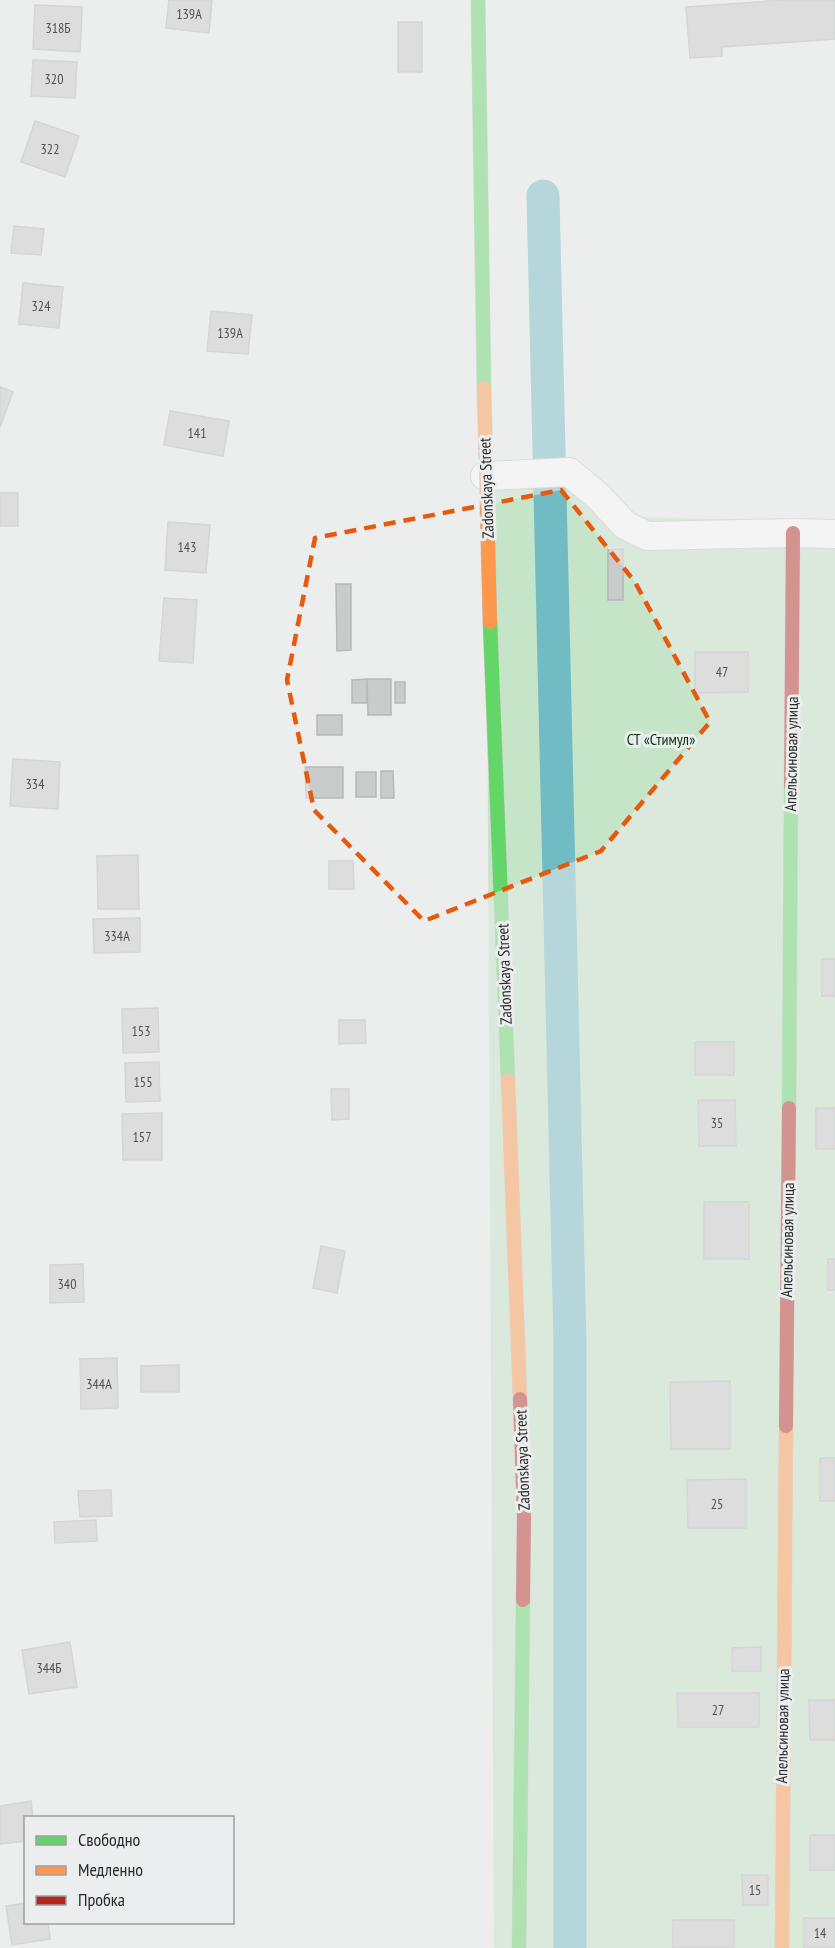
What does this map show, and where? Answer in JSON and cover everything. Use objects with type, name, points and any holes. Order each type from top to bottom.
[{"type":"street","name":"Zadonskaya Street","points":[[477,0],[485,476],[524,1517],[519,1948]]},
{"type":"street","points":[[485,476],[569,472],[599,497],[624,525],[647,536],[835,534]]},
{"type":"street","name":"Апельсиновая улица","points":[[782,1948],[793,533]]},
{"type":"highlighted area","points":[[561,490],[635,582],[710,722],[601,851],[424,921],[314,810],[287,680],[315,538]]},
{"type":"green space","name":"СТ «Стимул»","points":[[560,459],[614,516],[835,523],[835,1948],[494,1948],[486,468]]},
{"type":"building","points":[[169,0],[212,0],[209,33],[166,28]]},
{"type":"building","points":[[785,0],[835,0],[835,39],[722,47],[722,56],[690,58],[686,7]]},
{"type":"building","points":[[35,5],[82,7],[80,52],[33,49]]},
{"type":"building","points":[[398,22],[422,22],[422,72],[398,72]]},
{"type":"building","points":[[33,60],[77,62],[75,98],[31,96]]},
{"type":"building","points":[[35,121],[79,136],[65,177],[21,162]]},
{"type":"building","points":[[14,226],[44,229],[41,255],[11,253]]},
{"type":"building","points":[[23,283],[63,287],[59,328],[19,324]]},
{"type":"building","points":[[211,311],[252,315],[248,354],[207,351]]},
{"type":"building","points":[[0,387],[13,392],[0,427]]},
{"type":"building","points":[[170,411],[229,421],[223,456],[164,445]]},
{"type":"building","points":[[0,493],[18,493],[18,526],[0,526]]},
{"type":"building","points":[[168,522],[210,525],[206,573],[165,570]]},
{"type":"building","points":[[623,549],[623,600],[608,600],[608,550]]},
{"type":"building","points":[[336,584],[351,584],[351,650],[337,651]]},
{"type":"building","points":[[164,598],[197,600],[193,663],[159,661]]},
{"type":"building","points":[[695,652],[748,652],[748,692],[695,693]]},
{"type":"building","points":[[367,679],[391,679],[391,715],[368,715]]},
{"type":"building","points":[[367,679],[367,703],[352,703],[352,680]]},
{"type":"building","points":[[395,682],[405,682],[405,703],[395,703]]},
{"type":"building","points":[[317,715],[342,715],[342,735],[317,735]]},
{"type":"building","points":[[13,759],[60,762],[58,809],[10,806]]},
{"type":"building","points":[[305,767],[343,767],[343,798],[306,798]]},
{"type":"building","points":[[381,771],[393,771],[394,798],[381,798]]},
{"type":"building","points":[[356,772],[376,772],[376,797],[356,797]]},
{"type":"building","points":[[138,855],[139,909],[98,909],[97,856]]},
{"type":"building","points":[[329,861],[353,861],[354,889],[329,889]]},
{"type":"building","points":[[140,918],[140,952],[94,953],[93,919]]},
{"type":"building","points":[[822,959],[835,959],[835,996],[822,996]]},
{"type":"building","points":[[158,1008],[159,1052],[123,1053],[122,1009]]},
{"type":"building","points":[[339,1020],[365,1020],[366,1043],[339,1044]]},
{"type":"building","points":[[695,1042],[734,1042],[734,1075],[695,1075]]},
{"type":"building","points":[[159,1062],[160,1101],[126,1102],[125,1063]]},
{"type":"building","points":[[331,1089],[349,1089],[349,1119],[332,1120]]},
{"type":"building","points":[[698,1100],[735,1100],[736,1146],[699,1146]]},
{"type":"building","points":[[816,1108],[835,1108],[835,1149],[816,1149]]},
{"type":"building","points":[[162,1113],[162,1160],[123,1160],[122,1114]]},
{"type":"building","points":[[704,1202],[749,1202],[749,1259],[704,1259]]},
{"type":"building","points":[[321,1246],[345,1251],[337,1293],[313,1288]]},
{"type":"building","points":[[828,1259],[835,1259],[835,1290],[828,1290]]},
{"type":"building","points":[[83,1264],[84,1302],[50,1303],[50,1265]]},
{"type":"building","points":[[117,1358],[118,1408],[81,1409],[80,1359]]},
{"type":"building","points":[[179,1365],[179,1392],[141,1392],[141,1366]]},
{"type":"building","points":[[730,1381],[730,1449],[671,1449],[670,1382]]},
{"type":"building","points":[[820,1458],[835,1458],[835,1501],[820,1501]]},
{"type":"building","points":[[746,1479],[746,1528],[688,1528],[687,1480]]},
{"type":"building","points":[[111,1490],[112,1516],[80,1517],[78,1491]]},
{"type":"building","points":[[96,1520],[97,1541],[55,1543],[54,1522]]},
{"type":"building","points":[[70,1642],[77,1687],[29,1694],[22,1650]]},
{"type":"building","points":[[761,1647],[761,1671],[732,1671],[732,1648]]},
{"type":"building","points":[[677,1693],[759,1693],[759,1727],[678,1727]]},
{"type":"building","points":[[809,1700],[835,1700],[835,1740],[810,1740]]},
{"type":"building","points":[[31,1801],[33,1816],[24,1816],[24,1841],[0,1844],[0,1806]]},
{"type":"building","points":[[810,1835],[835,1835],[835,1870],[810,1870]]},
{"type":"building","points":[[742,1875],[768,1875],[768,1905],[743,1905]]},
{"type":"building","points":[[24,1903],[24,1924],[48,1924],[50,1939],[12,1945],[6,1906]]},
{"type":"building","points":[[804,1918],[835,1918],[835,1948],[804,1948]]},
{"type":"building","points":[[673,1920],[734,1920],[734,1948],[673,1948]]},
{"type":"waterway","points":[[543,196],[570,1344],[570,1948]]},
{"type":"traffic: fast","points":[[478,0],[484,388]]},
{"type":"traffic: fast","points":[[490,622],[508,1080]]},
{"type":"traffic: fast","points":[[789,1108],[791,785]]},
{"type":"traffic: fast","points":[[519,1948],[523,1600]]},
{"type":"traffic: slow","points":[[484,388],[490,622]]},
{"type":"traffic: slow","points":[[508,1080],[520,1399]]},
{"type":"traffic: slow","points":[[782,1948],[786,1426]]},
{"type":"traffic: jam","points":[[791,785],[793,533]]},
{"type":"traffic: jam","points":[[786,1426],[789,1108]]},
{"type":"traffic: jam","points":[[520,1399],[524,1517],[523,1600]]}]
